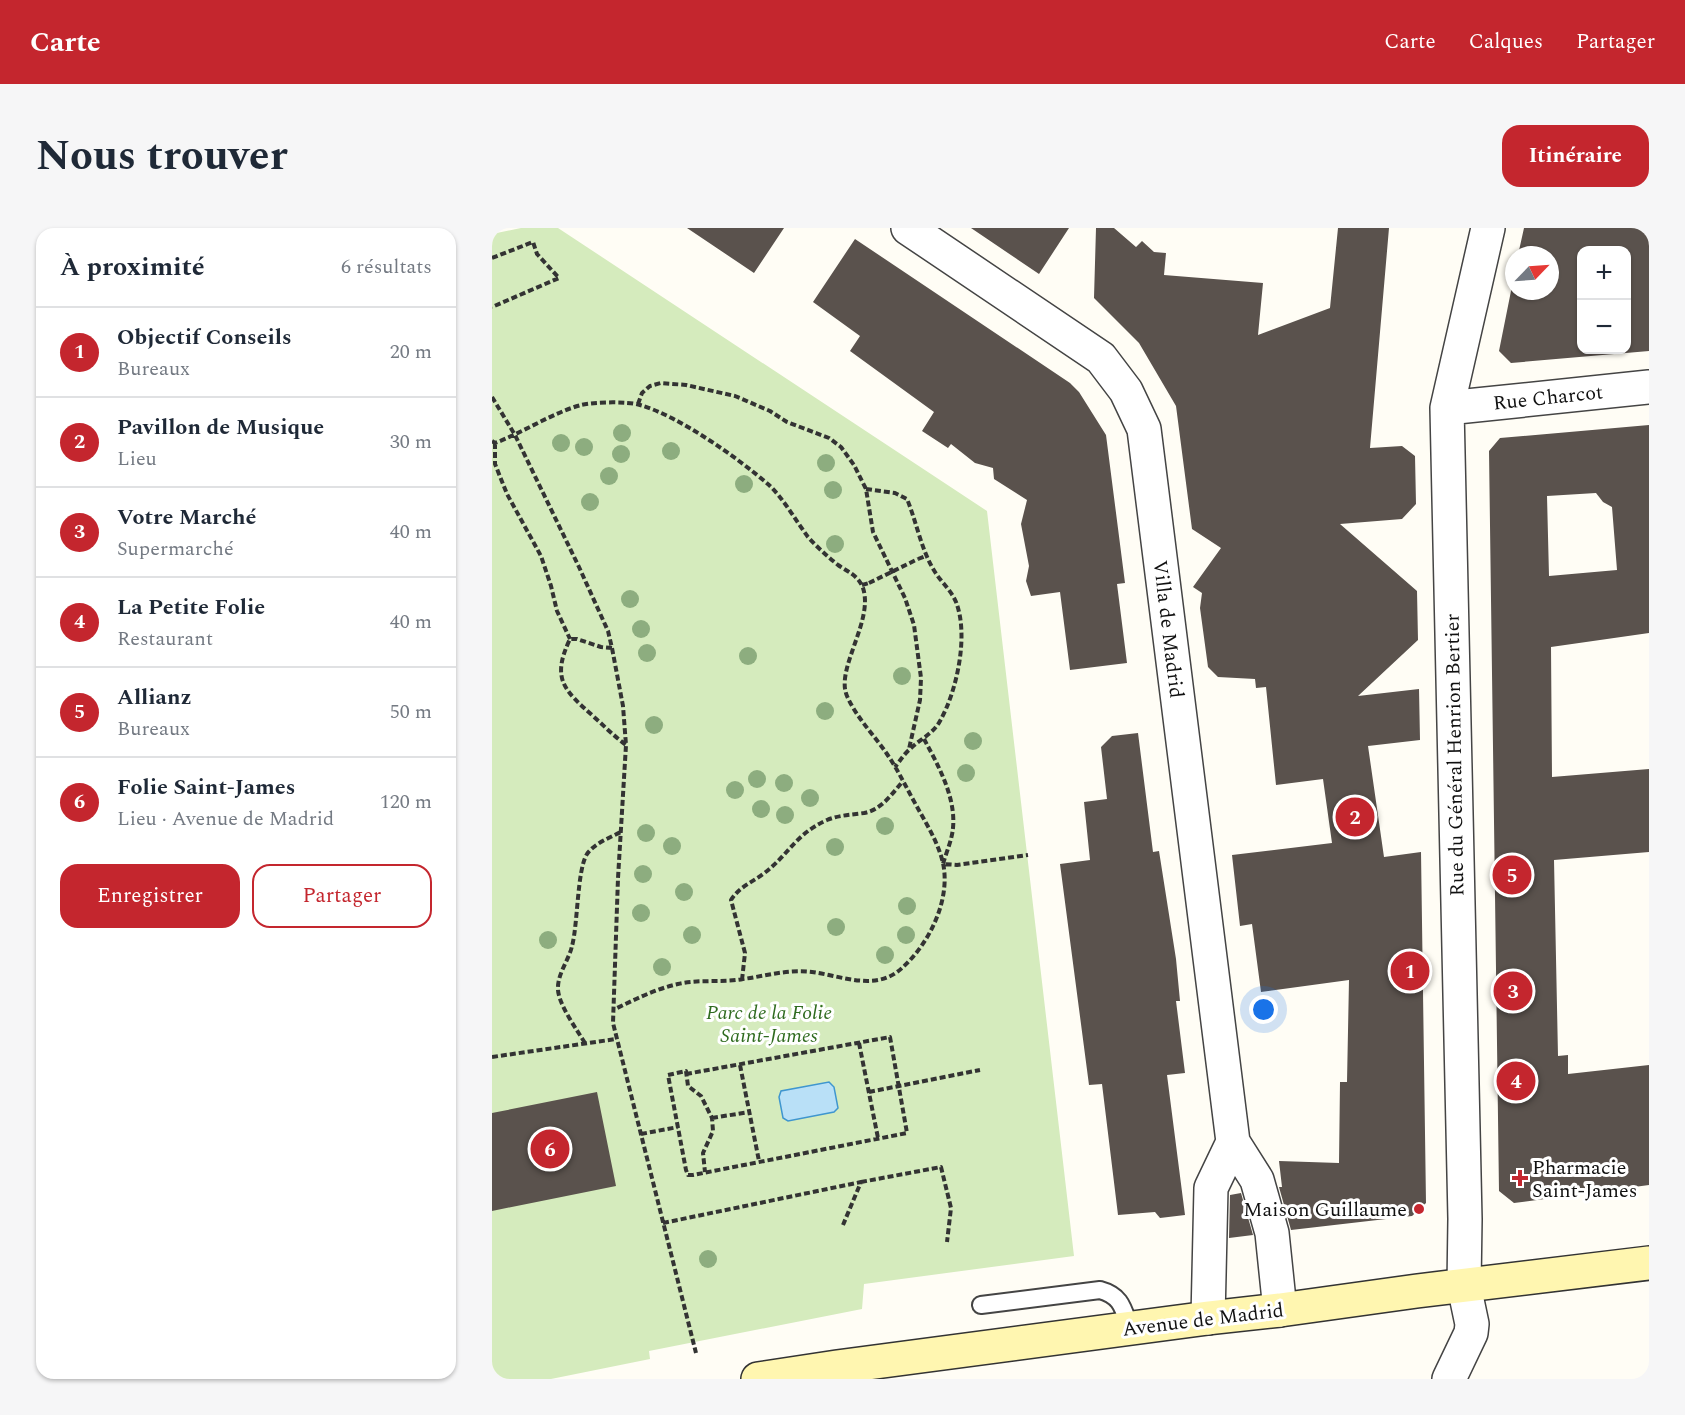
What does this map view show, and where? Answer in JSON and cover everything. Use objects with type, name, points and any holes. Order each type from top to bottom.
[{"type":"street","name":"Villa de Madrid","points":[[908,228],[1101,358],[1126,391],[1144,429],[1233,1142],[1257,1180],[1272,1233],[1280,1310]]},
{"type":"street","name":"Rue du Général Henrion Bertier","points":[[1449,1379],[1471,1333],[1472,1324],[1464,1286],[1465,1219],[1447,408],[1488,228]]},
{"type":"street","name":"Rue Charcot","points":[[1447,408],[1649,387]]},
{"type":"street","points":[[1208,1317],[1211,1188],[1233,1142]]},
{"type":"street","name":"Avenue de Madrid","points":[[758,1379],[837,1366],[1208,1317],[1280,1310],[1649,1263]]},
{"type":"lane","points":[[981,1305],[1100,1290],[1109,1293],[1120,1302],[1130,1328]]},
{"type":"path","points":[[492,258],[533,242],[537,254],[559,278],[492,307]]},
{"type":"path","points":[[639,404],[642,393],[650,386],[661,383],[686,385],[735,396],[770,411],[787,422],[829,438],[841,447],[854,465],[866,489],[873,532],[905,598],[918,645],[920,700],[909,749]]},
{"type":"path","points":[[492,397],[515,435],[608,630],[612,648],[623,706],[627,745],[613,1010],[616,1038],[696,1353]]},
{"type":"path","points":[[627,745],[607,730],[574,699],[563,685],[562,661],[570,639],[557,611],[541,556],[507,494],[495,464],[494,442],[583,405],[639,404],[680,423],[705,438],[771,487],[814,544],[841,567],[853,573],[862,585],[866,601],[858,637],[846,672],[844,685],[846,693],[854,709],[896,767],[937,842],[943,864]]},
{"type":"path","points":[[866,489],[894,493],[907,499],[934,572],[955,599],[961,617],[962,635],[957,671],[940,722],[924,739],[909,749],[896,767]]},
{"type":"path","points":[[862,585],[928,555]]},
{"type":"path","points":[[570,639],[612,648]]},
{"type":"path","points":[[613,1010],[655,991],[680,983],[742,980],[786,971],[812,972],[869,982],[894,975],[920,949],[933,924],[941,903],[943,864],[953,830],[954,814],[946,785],[924,739]]},
{"type":"path","points":[[742,980],[745,953],[731,900],[737,890],[764,873],[803,834],[834,818],[867,813],[876,808],[903,781]]},
{"type":"path","points":[[585,1043],[562,1002],[558,990],[560,977],[574,939],[581,875],[586,856],[596,845],[621,831]]},
{"type":"path","points":[[943,864],[1028,855]]},
{"type":"path","points":[[686,1074],[890,1037],[908,1133],[688,1176],[668,1075],[686,1071],[686,1074],[688,1086],[701,1096],[712,1118],[713,1131],[703,1153],[705,1172]]},
{"type":"path","points":[[492,1057],[616,1038]]},
{"type":"path","points":[[859,1043],[878,1138]]},
{"type":"path","points":[[740,1065],[759,1161]]},
{"type":"path","points":[[869,1092],[980,1070]]},
{"type":"path","points":[[712,1118],[749,1112]]},
{"type":"path","points":[[641,1134],[678,1126]]},
{"type":"path","points":[[663,1223],[941,1167],[951,1208],[947,1242]]},
{"type":"path","points":[[843,1225],[861,1182]]},
{"type":"green space","name":"Parc de la Folie Saint-James","points":[[521,228],[558,228],[987,511],[1074,1256],[864,1284],[862,1309],[649,1351],[650,1359],[551,1379],[492,1379],[492,234]]},
{"type":"water","points":[[829,1082],[834,1087],[838,1108],[834,1112],[788,1121],[783,1118],[779,1097],[781,1091]]},
{"type":"building","points":[[687,228],[784,228],[754,273]]},
{"type":"building","points":[[971,228],[1069,228],[1039,274]]},
{"type":"building","points":[[1096,228],[1114,228],[1136,247],[1142,241],[1154,252],[1166,253],[1164,275],[1263,283],[1258,335],[1330,308],[1338,228],[1389,228],[1370,448],[1402,446],[1415,456],[1416,504],[1402,519],[1340,524],[1417,591],[1418,640],[1358,696],[1419,689],[1420,740],[1368,746],[1384,857],[1421,852],[1426,1203],[1412,1216],[1291,1230],[1279,1187],[1282,1187],[1279,1161],[1339,1163],[1340,1082],[1347,1082],[1349,980],[1261,992],[1252,924],[1240,926],[1232,855],[1332,843],[1323,779],[1276,785],[1266,687],[1256,688],[1255,679],[1218,677],[1208,667],[1200,608],[1202,593],[1193,587],[1221,548],[1192,529],[1176,406],[1139,343],[1094,298]]},
{"type":"building","points":[[1524,228],[1649,228],[1649,351],[1631,353],[1631,246],[1577,246],[1577,354],[1614,354],[1511,363],[1499,351],[1509,300],[1559,300],[1559,246],[1520,246]]},
{"type":"building","points":[[855,239],[1070,383],[1079,392],[1106,435],[1125,583],[1117,584],[1127,663],[1070,670],[1060,592],[1031,596],[1026,581],[1029,566],[1021,524],[1027,500],[994,479],[993,468],[975,463],[951,444],[948,448],[922,431],[934,412],[850,351],[860,336],[813,302]]},
{"type":"building","points":[[1649,425],[1649,633],[1551,647],[1552,777],[1649,769],[1649,852],[1554,860],[1558,1056],[1568,1055],[1568,1074],[1649,1065],[1649,1185],[1514,1203],[1499,1191],[1489,451],[1500,438]],"holes":[[[1596,493],[1603,502],[1612,507],[1617,570],[1549,576],[1547,496]]]},
{"type":"building","points":[[1138,733],[1153,852],[1159,851],[1176,959],[1180,1001],[1176,1001],[1185,1073],[1167,1075],[1185,1215],[1160,1218],[1155,1212],[1118,1215],[1102,1084],[1089,1085],[1060,864],[1090,860],[1084,802],[1107,799],[1101,747],[1112,736]]},
{"type":"building","points":[[597,1092],[616,1186],[492,1211],[492,1113]]},
{"type":"building","points":[[1241,1193],[1253,1235],[1229,1238],[1230,1195]]},
{"type":"place","name":"Pavillon de Musique","points":[[1355,817]]},
{"type":"place","name":"Allianz","points":[[1512,875]]},
{"type":"place","name":"Objectif Conseils","points":[[1410,971]]},
{"type":"place","name":"Votre Marché","points":[[1513,991]]},
{"type":"place","name":"La Petite Folie","points":[[1516,1081]]},
{"type":"place","name":"Folie Saint-James","points":[[550,1149]]},
{"type":"place","name":"Pharmacie Saint-James","points":[[1520,1178]]},
{"type":"place","name":"Maison Guillaume","points":[[1419,1209]]}]
